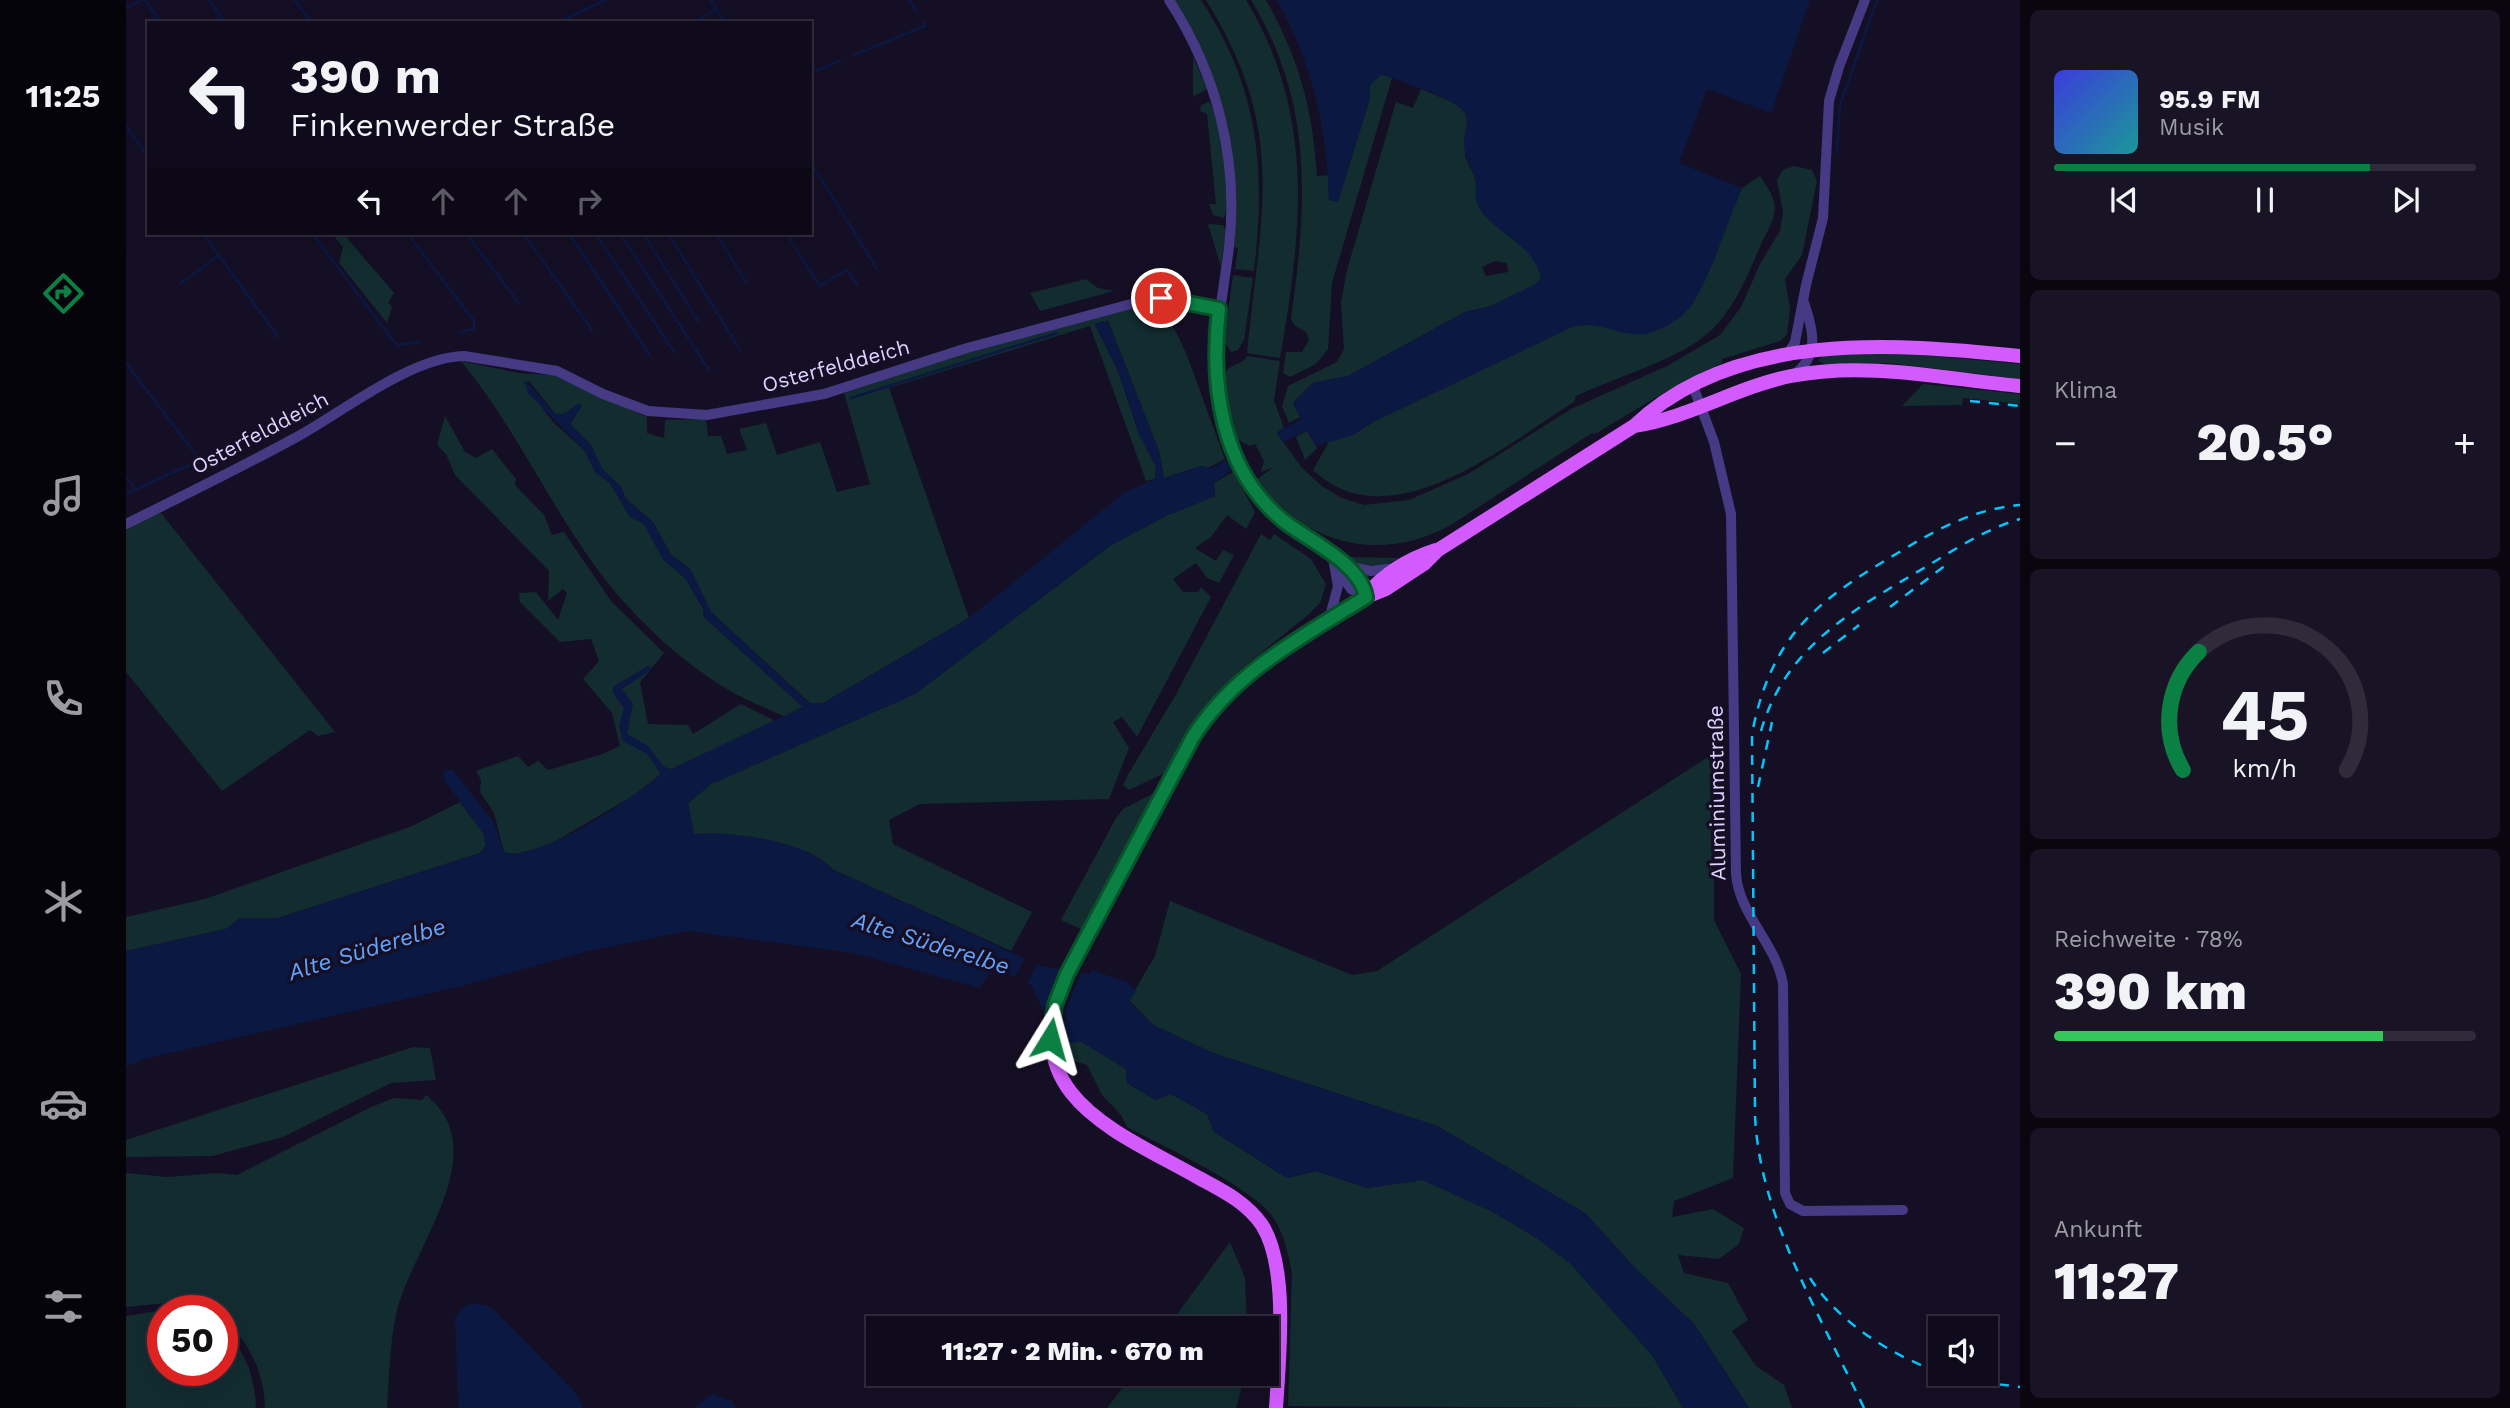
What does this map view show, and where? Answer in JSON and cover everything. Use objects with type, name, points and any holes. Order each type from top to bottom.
[{"type":"main road","points":[[1276,1408],[1278,1273],[1272,1246],[1262,1226],[1234,1198],[1098,1120],[1071,1094],[1056,1066],[1050,1039],[1052,1016],[1063,984],[1090,929],[1209,712],[1249,673],[1366,597],[1405,577],[1438,550],[1634,426],[1653,408],[1693,386],[1736,368],[1813,350],[1902,348],[2020,356]]},
{"type":"main road","points":[[1634,426],[1658,423],[1746,388],[1791,376],[1863,369],[2020,386]]},
{"type":"main road","points":[[1366,597],[1380,579],[1418,556],[1438,550]]},
{"type":"street","points":[[1169,0],[1207,72],[1224,129],[1229,160],[1231,223],[1215,361],[1221,411],[1239,461],[1267,503],[1283,520],[1332,559],[1371,571],[1399,567]]},
{"type":"street","points":[[1788,354],[1795,342],[1823,218],[1829,101],[1865,0]]},
{"type":"street","name":"Osterfelddeich","points":[[126,524],[294,439],[417,368],[450,358],[464,356],[548,369],[648,411],[707,415],[824,394],[967,348],[1142,301],[1169,298],[1219,309]]},
{"type":"street","points":[[1791,376],[1804,367],[1813,350],[1803,300]]},
{"type":"street","name":"Aluminiumstraße","points":[[1693,386],[1723,475],[1731,514],[1737,886],[1780,968],[1783,984],[1785,1193],[1790,1204],[1803,1211],[1903,1210]]},
{"type":"street","points":[[1332,559],[1351,589],[1366,597]]},
{"type":"street","points":[[1329,620],[1338,586],[1332,559]]},
{"type":"street","points":[[1349,566],[1361,581],[1366,597]]},
{"type":"green space","points":[[1174,0],[1201,0],[1235,65],[1246,98],[1258,163],[1258,233],[1254,271],[1235,269],[1238,248],[1234,247],[1235,181],[1225,118],[1205,58]]},
{"type":"green space","points":[[1206,0],[1246,0],[1268,43],[1284,87],[1298,175],[1294,265],[1280,358],[1247,353],[1262,213],[1259,132],[1249,91],[1232,47]]},
{"type":"green space","points":[[1251,0],[1266,0],[1296,64],[1308,107],[1317,176],[1328,175],[1329,200],[1338,201],[1370,98],[1370,85],[1380,74],[1392,78],[1332,283],[1328,349],[1316,364],[1290,377],[1283,373],[1286,352],[1302,352],[1309,340],[1306,332],[1295,326],[1291,319],[1300,235],[1301,155],[1296,116],[1286,77]]},
{"type":"green space","points":[[1193,56],[1207,89],[1193,97]]},
{"type":"green space","points":[[1421,89],[1454,103],[1465,112],[1468,118],[1465,156],[1475,178],[1483,214],[1524,246],[1538,267],[1541,278],[1537,284],[1491,306],[1465,312],[1348,376],[1313,383],[1293,403],[1300,417],[1289,423],[1282,406],[1288,386],[1337,362],[1344,349],[1341,302],[1347,270],[1396,102],[1413,108]],"holes":[[[1495,261],[1507,263],[1508,272],[1486,276],[1482,267]]]},
{"type":"green space","points":[[1209,101],[1218,124],[1224,159],[1227,194],[1224,218],[1213,215],[1209,204],[1216,204],[1207,114],[1200,111],[1201,106]]},
{"type":"green space","points":[[1794,166],[1812,170],[1817,181],[1802,255],[1785,279],[1790,309],[1787,335],[1780,341],[1722,359],[1722,363],[1674,387],[1595,434],[1592,433],[1451,525],[1424,537],[1398,544],[1371,545],[1320,533],[1297,520],[1276,502],[1257,479],[1274,467],[1261,472],[1264,461],[1255,444],[1250,446],[1239,440],[1223,387],[1227,370],[1247,356],[1280,361],[1274,400],[1284,428],[1277,433],[1302,468],[1323,487],[1342,498],[1364,505],[1409,500],[1468,474],[1571,409],[1669,365],[1720,335],[1741,307],[1760,264],[1780,231],[1783,212],[1777,180],[1783,170]]},
{"type":"green space","points":[[1760,176],[1775,206],[1772,220],[1735,300],[1719,322],[1698,341],[1654,364],[1576,396],[1574,402],[1515,441],[1447,480],[1411,492],[1377,496],[1343,490],[1313,470],[1330,440],[1353,435],[1375,421],[1574,326],[1598,324],[1620,332],[1692,305],[1742,188]]},
{"type":"green space","points":[[1208,224],[1223,225],[1226,230],[1221,267]]},
{"type":"green space","points":[[333,235],[345,235],[394,293],[388,303],[392,307],[387,323],[339,263],[343,247]]},
{"type":"green space","points":[[1233,275],[1253,278],[1244,340],[1238,350],[1231,352],[1224,341]]},
{"type":"green space","points":[[1086,279],[1098,288],[1114,291],[1040,311],[1030,293]]},
{"type":"green space","points":[[1161,301],[1186,353],[1225,459],[1208,468],[1201,466],[1164,478],[1159,451],[1108,321],[1095,325],[1118,371],[1139,434],[1156,467],[1155,479],[1146,481],[1090,326],[889,388],[969,618],[823,703],[810,703],[711,612],[690,569],[671,555],[653,522],[626,499],[621,487],[602,469],[591,445],[570,424],[576,414],[575,406],[566,413],[556,415],[529,381],[524,383],[553,422],[584,450],[596,473],[610,483],[630,517],[644,524],[663,559],[686,579],[703,609],[704,617],[803,707],[785,717],[741,697],[708,677],[655,634],[623,601],[578,541],[497,410],[461,361],[519,373],[553,375],[647,417],[647,433],[664,438],[665,420],[706,419],[708,436],[721,436],[727,454],[747,450],[739,429],[766,423],[777,455],[820,442],[837,492],[870,484],[844,393],[968,351]]},
{"type":"green space","points":[[1910,354],[2020,364],[2020,379],[1888,363],[1826,365],[1818,360],[1823,356]]},
{"type":"green space","points":[[1923,384],[2020,394],[2020,404],[1963,398],[1962,405],[1902,406]]},
{"type":"green space","points":[[445,416],[465,452],[476,458],[492,449],[516,479],[515,485],[544,515],[552,535],[564,532],[611,601],[664,653],[640,682],[648,724],[688,725],[693,734],[741,704],[776,721],[661,774],[633,796],[547,846],[511,855],[504,852],[494,813],[480,792],[481,780],[476,771],[518,756],[528,767],[538,761],[548,770],[600,755],[620,746],[612,713],[583,679],[599,661],[591,639],[560,642],[520,602],[519,593],[536,592],[558,620],[567,593],[563,589],[548,601],[549,571],[455,475],[446,454],[437,445]]},
{"type":"green space","points":[[1307,431],[1317,448],[1305,460],[1296,437]]},
{"type":"green space","points":[[1233,472],[1255,512],[1246,529],[1227,515],[1211,537],[1195,548],[1216,561],[1223,550],[1234,555],[1219,583],[1207,578],[1196,563],[1173,579],[1183,592],[1198,592],[1201,587],[1211,597],[1137,737],[1122,717],[1113,722],[1129,748],[1109,799],[920,804],[889,820],[893,844],[1032,912],[1011,951],[832,869],[821,860],[788,845],[746,836],[694,835],[688,803],[711,784],[915,694],[1111,545],[1168,515],[1215,496],[1214,483]]},
{"type":"green space","points":[[157,508],[335,732],[318,736],[310,730],[222,791],[126,672],[126,524]]},
{"type":"green space","points":[[1261,534],[1270,540],[1274,534],[1311,559],[1326,584],[1320,603],[1241,669],[1218,692],[1202,711],[1169,771],[1129,790],[1123,785],[1129,773],[1175,696]]},
{"type":"green space","points":[[1346,557],[1400,558],[1386,564],[1373,565]]},
{"type":"green space","points":[[1714,753],[1714,920],[1741,974],[1733,1178],[1674,1201],[1672,1217],[1713,1209],[1744,1228],[1739,1244],[1719,1259],[1678,1255],[1684,1273],[1728,1283],[1748,1320],[1732,1331],[1756,1366],[1784,1385],[1792,1408],[1749,1408],[1694,1324],[1636,1269],[1585,1213],[1437,1126],[1213,1053],[1153,1025],[1129,1000],[1155,956],[1170,901],[1352,975],[1377,971]]},
{"type":"green space","points":[[1158,791],[1083,930],[1061,920],[1116,818],[1123,809]]},
{"type":"green space","points":[[460,802],[483,833],[486,845],[480,853],[278,918],[240,918],[226,929],[126,951],[126,917],[205,899],[412,826]]},
{"type":"green space","points":[[1065,1041],[1082,1042],[1126,1069],[1127,1083],[1155,1100],[1171,1094],[1207,1114],[1214,1132],[1287,1178],[1316,1171],[1367,1188],[1423,1180],[1493,1212],[1538,1239],[1570,1263],[1652,1355],[1683,1408],[1288,1406],[1292,1272],[1284,1240],[1273,1217],[1238,1187],[1127,1127],[1121,1115],[1102,1095],[1087,1065],[1067,1059]]},
{"type":"green space","points":[[413,1047],[430,1048],[436,1080],[391,1083],[283,1137],[212,1156],[126,1157],[126,1140]]},
{"type":"green space","points":[[426,1095],[445,1117],[453,1142],[452,1169],[445,1197],[398,1306],[387,1408],[265,1408],[258,1370],[238,1334],[238,1295],[147,1295],[147,1305],[126,1307],[126,1173],[167,1177],[217,1173],[237,1175],[371,1107],[394,1098],[422,1100]]},
{"type":"green space","points":[[1230,1242],[1245,1278],[1247,1316],[1176,1316]]},
{"type":"green space","points":[[147,1313],[147,1386],[238,1386],[238,1346],[254,1385],[256,1408],[126,1408],[126,1316]]},
{"type":"green space","points":[[1124,1386],[1242,1386],[1236,1408],[1107,1408]]},
{"type":"water","points":[[1277,0],[1810,0],[1771,113],[1707,89],[1679,163],[1742,188],[1707,275],[1693,303],[1684,314],[1663,328],[1643,334],[1625,333],[1592,325],[1574,326],[1375,421],[1353,435],[1316,446],[1307,430],[1283,443],[1277,432],[1301,419],[1293,403],[1313,383],[1348,376],[1465,312],[1491,306],[1536,284],[1541,278],[1528,254],[1481,211],[1476,200],[1475,179],[1464,148],[1467,122],[1464,112],[1438,95],[1382,74],[1370,85],[1370,98],[1338,202],[1329,200],[1325,147],[1315,97],[1300,48]]},
{"type":"water","name":"Alte Süderelbe","points":[[1108,322],[1159,451],[1164,478],[1201,466],[1213,468],[1227,460],[1232,470],[1214,483],[1215,496],[1168,515],[1111,545],[915,694],[711,784],[688,803],[694,834],[747,836],[806,852],[832,869],[1041,966],[1089,974],[1092,970],[1127,982],[1136,991],[1129,1001],[1153,1025],[1213,1053],[1437,1126],[1585,1213],[1636,1269],[1694,1324],[1749,1408],[1683,1408],[1652,1355],[1570,1263],[1538,1239],[1493,1212],[1423,1180],[1367,1188],[1316,1171],[1287,1178],[1214,1132],[1207,1114],[1171,1094],[1155,1100],[1127,1083],[1126,1069],[1082,1042],[1059,1043],[1031,985],[1000,970],[988,974],[980,988],[854,953],[688,931],[588,951],[462,986],[144,1059],[126,1067],[126,951],[226,929],[240,918],[278,918],[480,853],[486,845],[483,833],[445,781],[443,773],[446,770],[453,770],[494,823],[504,852],[519,853],[561,839],[585,826],[630,798],[661,774],[647,754],[623,741],[619,726],[624,709],[612,691],[614,686],[648,666],[652,669],[622,689],[633,704],[627,734],[648,746],[664,767],[671,769],[803,707],[704,617],[703,609],[686,579],[663,559],[644,524],[630,517],[610,483],[596,473],[584,450],[528,393],[525,380],[556,415],[566,413],[579,403],[582,406],[570,424],[591,445],[602,469],[621,487],[626,499],[653,522],[671,555],[690,569],[711,612],[809,703],[823,703],[969,618],[1125,492],[1155,479],[1156,467],[1139,434],[1118,371],[1095,324]]},
{"type":"water","points":[[472,1303],[491,1307],[576,1393],[583,1408],[458,1408],[455,1318],[461,1308]]},
{"type":"water","points":[[712,1394],[732,1401],[736,1408],[694,1408]]},
{"type":"pier","points":[[1027,955],[1039,961],[1026,986],[1013,981]]},
{"type":"pier","points":[[1064,966],[1083,969],[1066,1009],[1063,1045],[1059,1046],[1043,1022],[1048,1002]]},
{"type":"waterway","points":[[126,8],[142,0]]},
{"type":"waterway","points":[[145,0],[160,21]]},
{"type":"waterway","points":[[209,0],[224,21]]},
{"type":"waterway","points":[[295,0],[310,21]]},
{"type":"waterway","points":[[561,21],[606,0]]},
{"type":"waterway","points":[[711,0],[724,21]]},
{"type":"waterway","points":[[909,0],[917,13]]},
{"type":"waterway","points":[[1837,153],[1840,105],[1877,0]]},
{"type":"waterway","points":[[697,21],[717,9]]},
{"type":"waterway","points":[[854,55],[925,26],[923,22]]},
{"type":"waterway","points":[[812,72],[840,61]]},
{"type":"waterway","points":[[126,126],[147,155]]},
{"type":"waterway","points":[[812,164],[877,269]]},
{"type":"waterway","points":[[204,235],[278,337]]},
{"type":"waterway","points":[[314,235],[394,342],[399,345],[419,342]]},
{"type":"waterway","points":[[409,235],[474,321],[474,329],[459,332]]},
{"type":"waterway","points":[[468,235],[518,302]]},
{"type":"waterway","points":[[524,235],[592,330]]},
{"type":"waterway","points":[[570,235],[651,357]]},
{"type":"waterway","points":[[596,235],[674,352]]},
{"type":"waterway","points":[[621,235],[709,370]]},
{"type":"waterway","points":[[644,235],[698,321]]},
{"type":"waterway","points":[[669,235],[740,350]]},
{"type":"waterway","points":[[717,235],[746,282]]},
{"type":"waterway","points":[[787,235],[820,286],[847,270],[857,285]]},
{"type":"waterway","points":[[180,284],[219,255]]},
{"type":"waterway","points":[[851,398],[1057,333]]},
{"type":"waterway","points":[[126,363],[200,460],[126,494]]},
{"type":"waterway","points":[[126,477],[136,490]]},
{"type":"railway","points":[[1970,401],[2020,406]]},
{"type":"railway","points":[[1864,1408],[1795,1265],[1768,1191],[1759,1153],[1755,1115],[1752,734],[1760,699],[1772,670],[1802,623],[1822,604],[1845,586],[1943,527],[1973,515],[2020,505]]},
{"type":"railway","points":[[1761,731],[1772,702],[1787,676],[1804,654],[1825,634],[1872,599],[1958,547],[1994,528],[2020,519]]},
{"type":"railway","points":[[1890,607],[1946,565]]},
{"type":"railway","points":[[1823,653],[1859,625]]},
{"type":"railway","points":[[1758,787],[1772,722]]},
{"type":"railway","points":[[1810,1278],[1836,1309],[1868,1336],[1928,1368]]},
{"type":"railway","points":[[1998,1384],[2020,1387]]},
{"type":"route","points":[[1050,1039],[1052,1016],[1067,974],[1193,737],[1209,712],[1228,691],[1264,661],[1366,597],[1361,581],[1353,569],[1329,555],[1283,520],[1247,477],[1231,444],[1217,392],[1215,345],[1219,309],[1161,298]]}]
